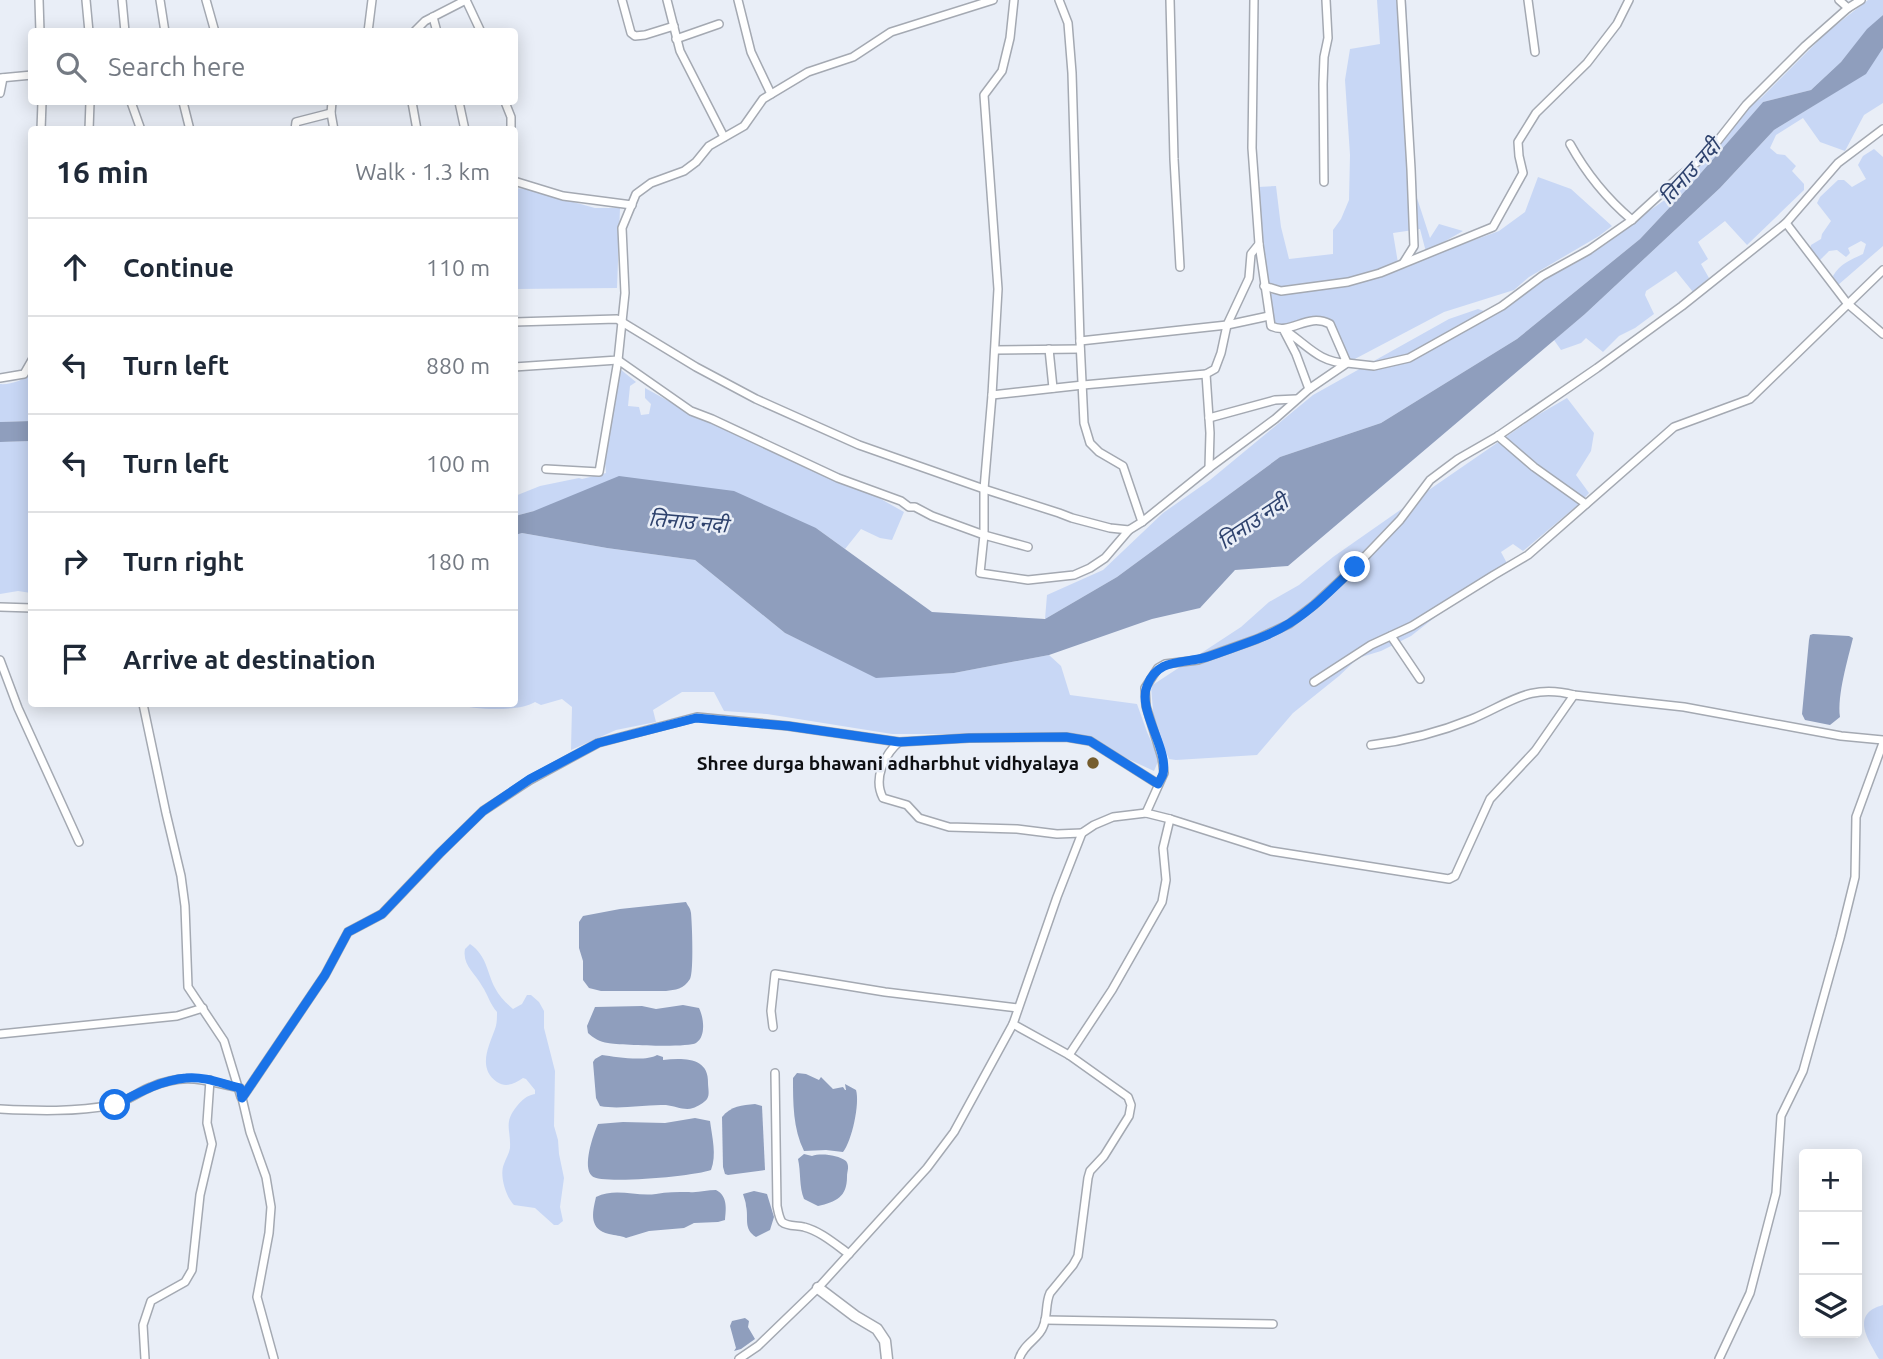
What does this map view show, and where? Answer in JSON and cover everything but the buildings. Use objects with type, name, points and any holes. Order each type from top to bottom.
[{"type":"street","points":[[39,0],[40,28]]},
{"type":"street","points":[[86,0],[89,28]]},
{"type":"street","points":[[122,0],[125,28]]},
{"type":"street","points":[[160,0],[164,28]]},
{"type":"street","points":[[205,0],[214,28]]},
{"type":"street","points":[[368,28],[372,0]]},
{"type":"street","points":[[418,28],[425,20],[466,0],[479,28]]},
{"type":"street","points":[[622,0],[631,33],[635,36],[674,26]]},
{"type":"street","points":[[667,0],[680,51],[724,137]]},
{"type":"street","points":[[738,0],[751,52],[771,94]]},
{"type":"street","points":[[546,469],[599,472],[618,360],[625,293],[622,228],[636,194],[644,187],[684,171],[696,162],[709,145],[744,126],[763,99],[808,72],[853,57],[891,32],[993,0]]},
{"type":"street","points":[[1014,0],[1010,38],[1002,71],[984,95],[998,289],[980,573],[1028,580],[1074,575],[1090,568],[1105,558],[1129,530],[1275,419],[1308,389],[1347,363]]},
{"type":"street","points":[[1059,0],[1068,23],[1072,73],[1084,423],[1090,443],[1099,452],[1123,466],[1142,522]]},
{"type":"street","points":[[1170,0],[1180,267]]},
{"type":"street","points":[[1254,0],[1252,148],[1259,244],[1271,326],[1283,329],[1314,319],[1323,320],[1330,324],[1347,363]]},
{"type":"street","points":[[1324,182],[1323,84],[1328,38],[1325,0]]},
{"type":"street","points":[[1401,0],[1414,246],[1404,262]]},
{"type":"street","points":[[1528,0],[1535,52]]},
{"type":"street","points":[[1264,286],[1281,291],[1348,282],[1380,273],[1493,227],[1523,173],[1518,142],[1536,113],[1594,53],[1617,24],[1629,0]]},
{"type":"street","points":[[1839,0],[1848,8]]},
{"type":"street","points":[[1283,329],[1332,363],[1374,366],[1409,358],[1502,306],[1542,276],[1589,250],[1632,220],[1708,153],[1746,105],[1805,46],[1861,0]]},
{"type":"street","points":[[433,17],[437,28]]},
{"type":"street","points":[[676,39],[719,24]]},
{"type":"street","points":[[0,93],[1,78],[28,75]]},
{"type":"street","points":[[41,105],[41,126]]},
{"type":"street","points":[[89,126],[90,105]]},
{"type":"street","points":[[132,105],[140,126]]},
{"type":"street","points":[[184,105],[189,126]]},
{"type":"street","points":[[332,105],[333,126]]},
{"type":"street","points":[[413,105],[416,126]]},
{"type":"street","points":[[459,105],[464,126]]},
{"type":"street","points":[[506,105],[511,126]]},
{"type":"street","points":[[296,126],[296,122],[331,114]]},
{"type":"street","points":[[1146,813],[1164,773],[1146,706],[1145,688],[1158,668],[1165,664],[1198,660],[1257,639],[1289,624],[1355,567],[1399,520],[1430,480],[1458,459],[1498,436],[1682,306],[1786,223],[1838,163],[1883,129]]},
{"type":"street","points":[[1570,144],[1585,170],[1632,220]]},
{"type":"street","points":[[518,182],[563,196],[632,205]]},
{"type":"street","points":[[1786,223],[1847,303],[1883,334]]},
{"type":"street","points":[[992,395],[1206,374],[1215,369],[1227,325],[1250,278],[1251,254],[1259,244]]},
{"type":"street","points":[[1314,682],[1371,645],[1412,626],[1528,555],[1674,427],[1750,399],[1883,270]]},
{"type":"street","points":[[995,350],[1049,349],[1227,325],[1269,316]]},
{"type":"street","points":[[518,322],[617,319],[696,368],[756,399],[859,445],[1072,518],[1129,530]]},
{"type":"street","points":[[1283,329],[1296,354],[1308,389]]},
{"type":"street","points":[[1049,349],[1053,388]]},
{"type":"street","points":[[518,367],[618,360],[691,411],[838,478],[901,501],[909,507],[984,535],[1028,547]]},
{"type":"street","points":[[0,378],[24,374],[28,367]]},
{"type":"street","points":[[1206,374],[1209,468]]},
{"type":"street","points":[[1209,418],[1275,400],[1297,399]]},
{"type":"street","points":[[1498,436],[1534,467],[1586,504]]},
{"type":"street","points":[[0,607],[28,608]]},
{"type":"street","points":[[1391,636],[1420,679]]},
{"type":"street","points":[[0,660],[18,708],[79,842]]},
{"type":"street","points":[[1371,745],[1437,731],[1473,719],[1509,699],[1548,690],[1684,707],[1883,742],[1856,817],[1855,877],[1840,938],[1803,1070],[1781,1116],[1776,1193],[1750,1293],[1719,1359]]},
{"type":"street","points":[[899,742],[888,751],[881,768],[880,791],[883,798],[907,805],[919,818],[949,827],[1017,829],[1057,834],[1082,833],[1113,817],[1146,813],[1271,851],[1452,878],[1490,799],[1535,751],[1574,695]]},
{"type":"street","points":[[144,707],[181,876],[185,906],[188,987],[224,1041],[266,1177],[271,1207],[257,1297],[274,1359]]},
{"type":"street","points":[[242,1098],[325,975],[348,932],[382,914],[483,811],[530,779],[598,743],[696,718],[788,726],[899,742],[1066,737],[1090,741],[1158,784]]},
{"type":"street","points":[[1069,1055],[1112,990],[1162,902],[1166,880],[1163,848],[1170,819]]},
{"type":"street","points":[[739,1359],[758,1346],[818,1288],[927,1168],[954,1132],[1013,1024],[1082,833]]},
{"type":"street","points":[[773,1027],[771,1011],[775,974],[884,992],[1018,1008]]},
{"type":"street","points":[[0,1034],[177,1016],[202,1008]]},
{"type":"street","points":[[1013,1024],[1069,1055],[1128,1097],[1131,1105],[1125,1123],[1104,1156],[1090,1171],[1078,1256],[1050,1293],[1040,1333],[1021,1350],[1019,1359]]},
{"type":"street","points":[[775,1073],[777,1206],[780,1219],[789,1226],[803,1226],[812,1230],[849,1254]]},
{"type":"street","points":[[0,1109],[44,1112],[115,1105],[152,1086],[187,1077],[240,1088]]},
{"type":"street","points":[[145,1359],[143,1325],[151,1301],[186,1282],[192,1270],[200,1195],[212,1144],[207,1124],[210,1080]]},
{"type":"street","points":[[818,1288],[877,1329],[885,1341],[887,1359]]},
{"type":"street","points":[[1045,1320],[1273,1324]]},
{"type":"shaded area","points":[[1377,0],[1406,0],[1417,198],[1430,238],[1439,224],[1463,231],[1426,252],[1420,229],[1393,233],[1398,263],[1334,281],[1289,287],[1266,285],[1258,187],[1276,186],[1281,227],[1289,259],[1333,254],[1333,230],[1349,200],[1350,155],[1345,80],[1350,49],[1380,44]]},
{"type":"shaded area","points":[[1868,0],[1883,0],[1883,15],[1841,62],[1811,90],[1763,102],[1640,239],[1517,339],[1381,423],[1280,457],[1117,577],[1045,619],[1047,595],[1103,570],[1163,513],[1210,480],[1313,395],[1449,319],[1478,309],[1490,313],[1510,303],[1542,280],[1606,244],[1669,197],[1749,106],[1761,98],[1827,32]]},
{"type":"shaded area","points":[[1883,48],[1883,103],[1864,115],[1845,151],[1820,142],[1803,118],[1776,135],[1770,148],[1777,154],[1785,155],[1796,166],[1792,171],[1804,184],[1804,190],[1747,245],[1725,221],[1698,242],[1708,259],[1701,264],[1709,278],[1693,292],[1676,271],[1646,291],[1645,295],[1654,314],[1619,336],[1603,352],[1586,338],[1581,343],[1561,350],[1554,340],[1720,188],[1774,130],[1865,74]]},
{"type":"shaded area","points":[[1874,149],[1883,157],[1883,246],[1838,285],[1833,276],[1839,268],[1863,254],[1866,244],[1861,241],[1848,248],[1850,253],[1846,257],[1837,250],[1829,251],[1819,261],[1810,250],[1811,245],[1821,239],[1831,221],[1817,203],[1838,180],[1844,180],[1852,187],[1866,179],[1858,165],[1863,156]]},
{"type":"shaded area","points":[[1538,177],[1571,189],[1612,226],[1529,277],[1514,290],[1444,312],[1351,361],[1333,322],[1320,317],[1274,327],[1270,294],[1356,283],[1408,267],[1422,259],[1499,231],[1525,212]]},
{"type":"shaded area","points":[[518,188],[595,208],[620,208],[617,288],[518,289]]},
{"type":"shaded area","points":[[620,369],[636,382],[630,386],[628,406],[639,407],[641,415],[649,414],[651,404],[645,398],[645,388],[683,409],[726,425],[793,461],[879,498],[904,512],[892,540],[880,538],[861,529],[845,549],[816,528],[534,511],[518,515],[518,495],[540,486],[606,473],[605,463]]},
{"type":"shaded area","points":[[28,376],[28,421],[0,422],[0,384]]},
{"type":"shaded area","points":[[1567,398],[1594,433],[1591,451],[1576,475],[1589,493],[1523,551],[1513,544],[1501,552],[1510,569],[1448,607],[1411,636],[1381,651],[1358,658],[1293,713],[1257,755],[1169,759],[1154,723],[1151,686],[1241,627],[1269,602],[1299,585],[1333,557],[1436,485],[1536,416]]},
{"type":"shaded area","points":[[28,441],[28,593],[0,594],[0,442]]},
{"type":"shaded area","points":[[518,534],[695,560],[785,633],[876,677],[954,673],[1049,655],[1061,666],[1070,695],[1137,704],[1159,759],[1154,771],[1113,752],[1088,736],[892,734],[767,714],[724,711],[714,692],[682,692],[653,710],[656,722],[616,730],[571,750],[572,707],[562,699],[541,705],[535,702],[518,707]]},
{"type":"shaded area","points":[[472,707],[518,707],[508,709]]},
{"type":"shaded area","points":[[470,944],[480,953],[497,991],[510,1007],[513,1009],[522,1004],[527,995],[531,995],[544,1011],[544,1028],[555,1071],[554,1126],[564,1178],[560,1207],[563,1221],[558,1225],[554,1225],[535,1208],[514,1205],[504,1186],[502,1174],[510,1148],[510,1117],[523,1100],[535,1094],[535,1090],[523,1078],[510,1084],[500,1084],[487,1070],[486,1057],[496,1025],[497,1012],[465,960],[465,949]]},
{"type":"shaded area","points":[[1883,1305],[1883,1359],[1879,1359],[1867,1335],[1864,1321],[1867,1314]]},
{"type":"water","name":"तिनाउ नदी","points":[[1883,15],[1883,48],[1866,74],[1774,130],[1720,188],[1585,314],[1288,566],[1235,570],[1200,608],[1152,619],[1049,655],[954,673],[876,678],[785,633],[695,560],[518,534],[518,515],[619,476],[734,491],[816,528],[932,612],[1045,619],[1117,577],[1280,457],[1381,423],[1517,339],[1640,239],[1763,102],[1811,90],[1841,62],[1867,29]]},
{"type":"water","points":[[28,421],[28,441],[0,442],[0,422]]},
{"type":"water","points":[[1813,634],[1853,638],[1841,688],[1840,717],[1830,725],[1805,720],[1802,714],[1809,640]]},
{"type":"water","points":[[686,902],[691,913],[692,958],[690,979],[685,985],[666,991],[601,991],[589,988],[583,980],[583,961],[579,948],[579,922],[583,916]]},
{"type":"water","points":[[683,1005],[699,1008],[703,1022],[703,1032],[699,1040],[690,1045],[615,1044],[599,1041],[588,1033],[587,1026],[595,1007],[642,1006],[656,1009]]},
{"type":"water","points":[[602,1055],[638,1059],[657,1055],[663,1057],[663,1060],[693,1061],[704,1068],[707,1074],[708,1097],[690,1109],[666,1105],[600,1106],[596,1098],[593,1062]]},
{"type":"water","points":[[797,1073],[819,1080],[821,1077],[833,1089],[843,1087],[846,1090],[845,1084],[856,1090],[854,1122],[843,1152],[804,1151],[794,1116],[793,1078]]},
{"type":"water","points":[[755,1104],[762,1106],[765,1170],[725,1174],[722,1117],[733,1108]]},
{"type":"water","points":[[695,1118],[710,1121],[714,1152],[711,1170],[630,1180],[599,1179],[589,1172],[589,1151],[598,1124],[665,1123]]},
{"type":"water","points":[[804,1154],[829,1155],[846,1161],[846,1184],[839,1198],[818,1206],[804,1199],[798,1159]]},
{"type":"water","points":[[716,1190],[724,1199],[725,1220],[649,1231],[626,1238],[603,1232],[595,1225],[596,1197],[604,1194],[619,1192],[648,1195]]},
{"type":"water","points":[[754,1191],[767,1194],[774,1217],[770,1230],[756,1237],[748,1227],[743,1194]]},
{"type":"water","points":[[745,1318],[749,1321],[748,1327],[755,1339],[734,1351],[736,1348],[730,1326],[732,1321]]},
{"type":"place","name":"Shree durga bhawani adharbhut vidhyalaya","points":[[1093,763]]},
{"type":"route","points":[[115,1105],[152,1086],[187,1077],[240,1088],[242,1098],[325,975],[348,932],[382,914],[483,811],[530,779],[598,743],[696,718],[788,726],[899,742],[1066,737],[1090,741],[1158,784],[1164,773],[1162,758],[1146,706],[1145,688],[1158,668],[1165,664],[1198,660],[1257,639],[1289,624],[1355,567]]}]
